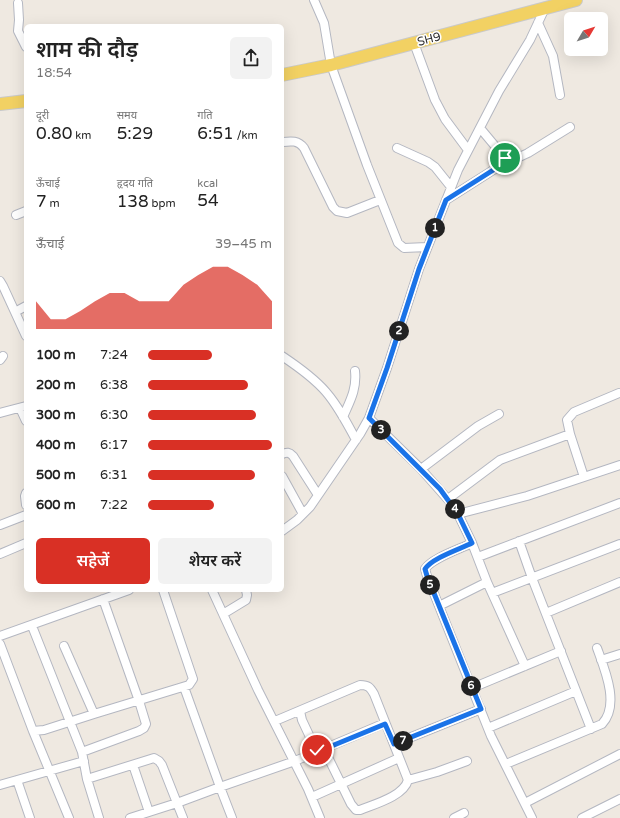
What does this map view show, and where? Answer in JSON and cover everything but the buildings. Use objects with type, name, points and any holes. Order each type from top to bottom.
[{"type":"main road","name":"SH9","points":[[284,75],[332,65],[576,0]]},
{"type":"main road","points":[[0,104],[24,101]]},
{"type":"street","points":[[314,0],[324,23],[332,65],[367,165],[398,243],[404,248],[427,247]]},
{"type":"street","points":[[18,3],[18,31],[24,43]]},
{"type":"street","points":[[284,530],[303,514],[318,495],[356,440],[369,418],[419,269],[451,187],[468,150],[499,91],[530,40],[545,8]]},
{"type":"street","points":[[538,23],[553,56],[560,95]]},
{"type":"street","points":[[414,43],[435,100],[445,119],[468,150]]},
{"type":"street","points":[[446,200],[509,160],[517,159],[570,127]]},
{"type":"street","points":[[480,128],[505,158],[509,160]]},
{"type":"street","points":[[284,142],[297,142],[304,148],[333,207],[337,211],[347,213],[380,200]]},
{"type":"street","points":[[397,148],[428,162],[435,167],[451,187]]},
{"type":"street","points":[[16,215],[24,212]]},
{"type":"street","points":[[0,281],[4,286],[24,332]]},
{"type":"street","points":[[15,312],[24,307]]},
{"type":"street","points":[[284,357],[303,371],[325,391],[343,417],[356,440]]},
{"type":"street","points":[[343,417],[354,391],[356,381],[354,371]]},
{"type":"street","points":[[584,477],[567,420],[574,412],[619,393]]},
{"type":"street","points":[[0,413],[23,407]]},
{"type":"street","points":[[421,469],[478,426],[499,414]]},
{"type":"street","points":[[369,418],[421,469],[448,499],[458,514],[525,666]]},
{"type":"street","points":[[448,499],[500,460],[570,434]]},
{"type":"street","points":[[284,453],[290,453],[293,456],[318,495]]},
{"type":"street","points":[[458,514],[527,496],[620,465]]},
{"type":"street","points":[[284,480],[303,514]]},
{"type":"street","points":[[478,557],[620,503]]},
{"type":"street","points":[[0,525],[24,516]]},
{"type":"street","points":[[519,541],[591,729]]},
{"type":"street","points":[[472,543],[434,561],[425,569],[488,728],[532,818]]},
{"type":"street","points":[[0,554],[24,544]]},
{"type":"street","points":[[492,592],[620,544]]},
{"type":"street","points":[[439,606],[487,582]]},
{"type":"street","points":[[546,613],[620,582]]},
{"type":"street","points":[[32,731],[44,730],[189,685],[193,679],[163,592]]},
{"type":"street","points":[[213,592],[295,761],[320,818]]},
{"type":"street","points":[[223,614],[246,600],[246,592]]},
{"type":"street","points":[[0,636],[32,626],[48,618],[103,599],[110,593]]},
{"type":"street","points":[[0,785],[50,771],[144,728],[145,721],[139,701],[103,599]]},
{"type":"street","points":[[32,626],[71,722],[83,756],[87,779],[99,818]]},
{"type":"street","points":[[0,644],[32,731],[69,818]]},
{"type":"street","points":[[64,646],[94,714]]},
{"type":"street","points":[[506,764],[591,729],[602,724],[607,719],[616,699],[597,648]]},
{"type":"street","points":[[472,688],[561,651]]},
{"type":"street","points":[[601,660],[620,654]]},
{"type":"street","points":[[275,722],[300,711],[360,685],[367,685],[371,688],[400,758],[408,780],[407,785],[396,795],[360,810],[356,810],[351,804],[341,783],[302,720],[300,711]]},
{"type":"street","points":[[184,687],[232,818]]},
{"type":"street","points":[[488,728],[576,691]]},
{"type":"street","points":[[394,744],[481,709]]},
{"type":"street","points":[[130,818],[295,761],[385,724]]},
{"type":"street","points":[[525,803],[620,754]]},
{"type":"street","points":[[87,779],[154,758],[162,765],[183,818]]},
{"type":"street","points":[[312,797],[400,758]]},
{"type":"street","points":[[408,780],[437,772],[467,761]]},
{"type":"street","points":[[133,765],[150,812]]},
{"type":"street","points":[[17,780],[30,818]]},
{"type":"street","points":[[582,818],[620,799]]},
{"type":"street","points":[[454,818],[464,813]]},
{"type":"route","points":[[317,750],[317,752],[385,724],[394,744],[481,709],[425,569],[434,561],[472,543],[458,514],[440,489],[369,418],[419,269],[446,200],[509,160],[505,158]]}]
